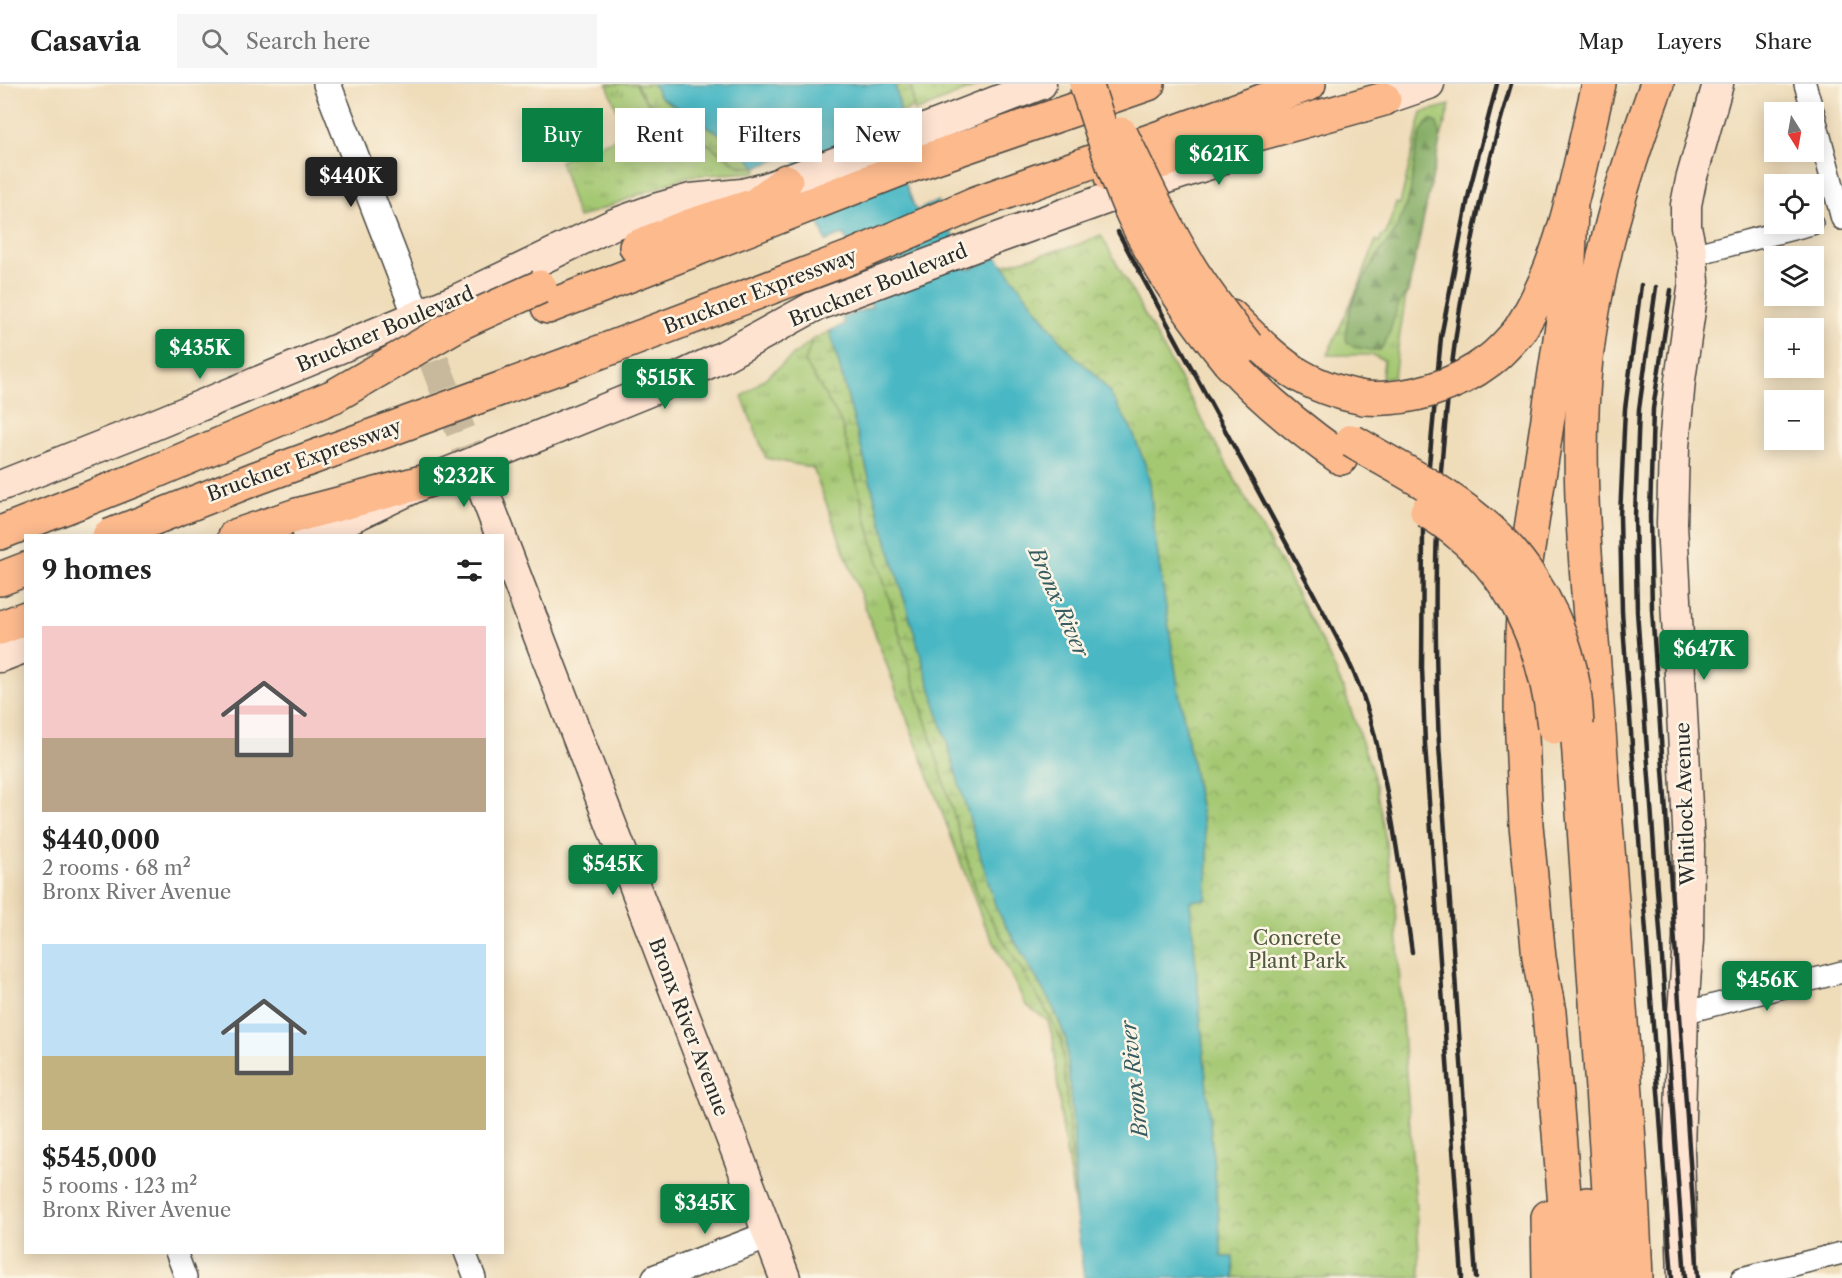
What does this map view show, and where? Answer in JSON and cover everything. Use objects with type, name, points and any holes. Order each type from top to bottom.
[{"type":"main road","points":[[928,143],[1041,84]]},
{"type":"main road","points":[[1086,84],[1120,183],[1151,250],[1180,298],[1238,354]]},
{"type":"main road","points":[[1095,84],[1172,236],[1260,394],[1285,417],[1462,508],[1486,527],[1515,558],[1538,590],[1561,636],[1575,691],[1566,726],[1592,1278]]},
{"type":"main road","points":[[0,533],[130,482],[334,396],[460,323],[544,297],[689,226],[755,205],[774,195],[928,143],[1148,84]]},
{"type":"main road","name":"Bruckner Expressway","points":[[114,534],[264,475],[571,363],[837,262],[984,220],[1309,84]]},
{"type":"main road","points":[[984,220],[1200,150],[1384,99],[1429,84]]},
{"type":"main road","points":[[1200,284],[1286,368],[1329,390],[1364,398],[1398,397],[1438,388],[1476,370],[1503,349],[1522,326],[1545,282],[1571,210],[1599,84]]},
{"type":"main road","points":[[1574,1278],[1564,1197],[1549,1012],[1539,958],[1523,785],[1522,634],[1526,562],[1531,524],[1582,289],[1605,245],[1617,201],[1657,84]]},
{"type":"main road","name":"Whitlock Avenue","points":[[1683,1278],[1679,1159],[1683,1013],[1688,940],[1689,845],[1672,524],[1677,406],[1693,293],[1694,270],[1685,217],[1688,193],[1718,84]]},
{"type":"main road","name":"Bruckner Boulevard","points":[[0,486],[458,299],[614,225],[655,209],[691,199],[741,194],[774,195]]},
{"type":"main road","points":[[1571,210],[1588,339],[1581,444],[1582,489],[1628,1117],[1636,1278]]},
{"type":"main road","name":"Bruckner Boulevard","points":[[313,534],[430,480],[670,381],[724,356],[791,318],[984,220]]},
{"type":"main road","points":[[473,463],[500,534]]},
{"type":"main road","points":[[241,534],[297,515],[430,480]]},
{"type":"main road","name":"Bronx River Avenue","points":[[504,545],[785,1278]]},
{"type":"main road","points":[[0,579],[24,570]]},
{"type":"main road","points":[[0,628],[24,619]]},
{"type":"main road","points":[[0,657],[24,648]]},
{"type":"main road","points":[[1566,726],[1615,1278]]},
{"type":"main road","points":[[1539,958],[1536,1014],[1545,1126],[1549,1278]]},
{"type":"street","points":[[327,84],[417,316]]},
{"type":"street","points":[[1805,84],[1810,102]]},
{"type":"street","points":[[1824,152],[1842,217],[1824,221]]},
{"type":"street","points":[[1692,255],[1771,234]]},
{"type":"street","points":[[1683,1013],[1842,972]]},
{"type":"street","points":[[656,1278],[769,1235]]},
{"type":"street","points":[[1742,1278],[1842,1252]]},
{"type":"street","points":[[177,1254],[186,1278]]},
{"type":"street","points":[[466,1254],[475,1278]]},
{"type":"green space","points":[[607,84],[636,84],[646,101],[656,108],[616,108]]},
{"type":"green space","points":[[636,84],[653,84],[660,97],[678,108],[656,108],[646,101]]},
{"type":"green space","points":[[895,84],[911,84],[913,108],[900,108]]},
{"type":"green space","points":[[911,84],[982,84],[922,109],[914,108]]},
{"type":"green space","points":[[1450,105],[1432,171],[1417,240],[1394,377],[1382,378],[1384,360],[1372,355],[1327,355],[1360,283],[1376,240],[1380,242],[1381,236],[1386,234],[1396,203],[1400,204],[1422,112]]},
{"type":"green space","points":[[1431,120],[1437,123],[1441,137],[1408,292],[1398,306],[1388,337],[1380,350],[1355,347],[1347,343],[1346,332],[1351,308],[1369,270],[1397,228],[1410,193],[1421,133]]},
{"type":"green space","points":[[705,124],[717,132],[717,150],[705,142]]},
{"type":"green space","points":[[615,139],[615,162],[705,162],[705,142],[717,151],[717,162],[733,162],[739,166],[756,167],[757,172],[688,176],[578,218],[560,162],[603,162],[603,144]]},
{"type":"green space","points":[[734,162],[752,162],[756,167],[740,166]]},
{"type":"green space","name":"Concrete Plant Park","points":[[1101,235],[1326,650],[1344,690],[1373,774],[1396,907],[1421,1278],[1234,1278],[1233,1257],[1222,1257],[1190,900],[1206,899],[1208,858],[1179,693],[1154,530],[1150,483],[1132,431],[1107,389],[1061,341],[1003,265],[1077,245]]},
{"type":"green space","points":[[830,331],[879,514],[996,907],[1054,1009],[1066,1039],[1074,1138],[1076,1215],[1062,1041],[979,899],[875,552],[841,422],[805,362],[812,340]]},
{"type":"green space","points":[[812,340],[806,362],[841,422],[875,552],[979,899],[1062,1041],[1076,1215],[1061,1118],[1053,1039],[1048,1021],[1026,1005],[982,919],[813,468],[766,458],[742,397]]},
{"type":"water","name":"Bronx River","points":[[653,84],[895,84],[900,108],[834,108],[834,162],[897,162],[916,211],[938,201],[968,270],[997,257],[1061,341],[1107,389],[1132,430],[1150,483],[1154,530],[1179,693],[1205,833],[1208,858],[1206,899],[1190,901],[1222,1257],[1233,1257],[1234,1278],[1084,1278],[1076,1215],[1074,1138],[1066,1039],[1054,1009],[996,908],[879,514],[830,331],[845,324],[842,318],[872,307],[844,234],[826,241],[795,162],[822,162],[822,108],[717,108],[717,132],[705,124],[705,108],[678,108],[660,97]]},
{"type":"water","points":[[752,162],[770,162],[756,167]]},
{"type":"tunnel","points":[[418,319],[473,463]]},
{"type":"railway","points":[[1462,1278],[1425,744],[1422,668],[1423,529],[1441,337],[1470,188],[1497,84]]},
{"type":"railway","points":[[1476,1278],[1439,745],[1436,558],[1446,418],[1460,305],[1482,194],[1511,84]]},
{"type":"railway","points":[[1118,232],[1324,613],[1359,685],[1384,776],[1412,952]]},
{"type":"railway","points":[[1641,285],[1625,409],[1620,516],[1622,612],[1672,1278]]},
{"type":"railway","points":[[1656,287],[1639,409],[1635,516],[1637,611],[1685,1278]]},
{"type":"railway","points":[[1671,290],[1653,409],[1650,516],[1652,609],[1698,1278]]}]
